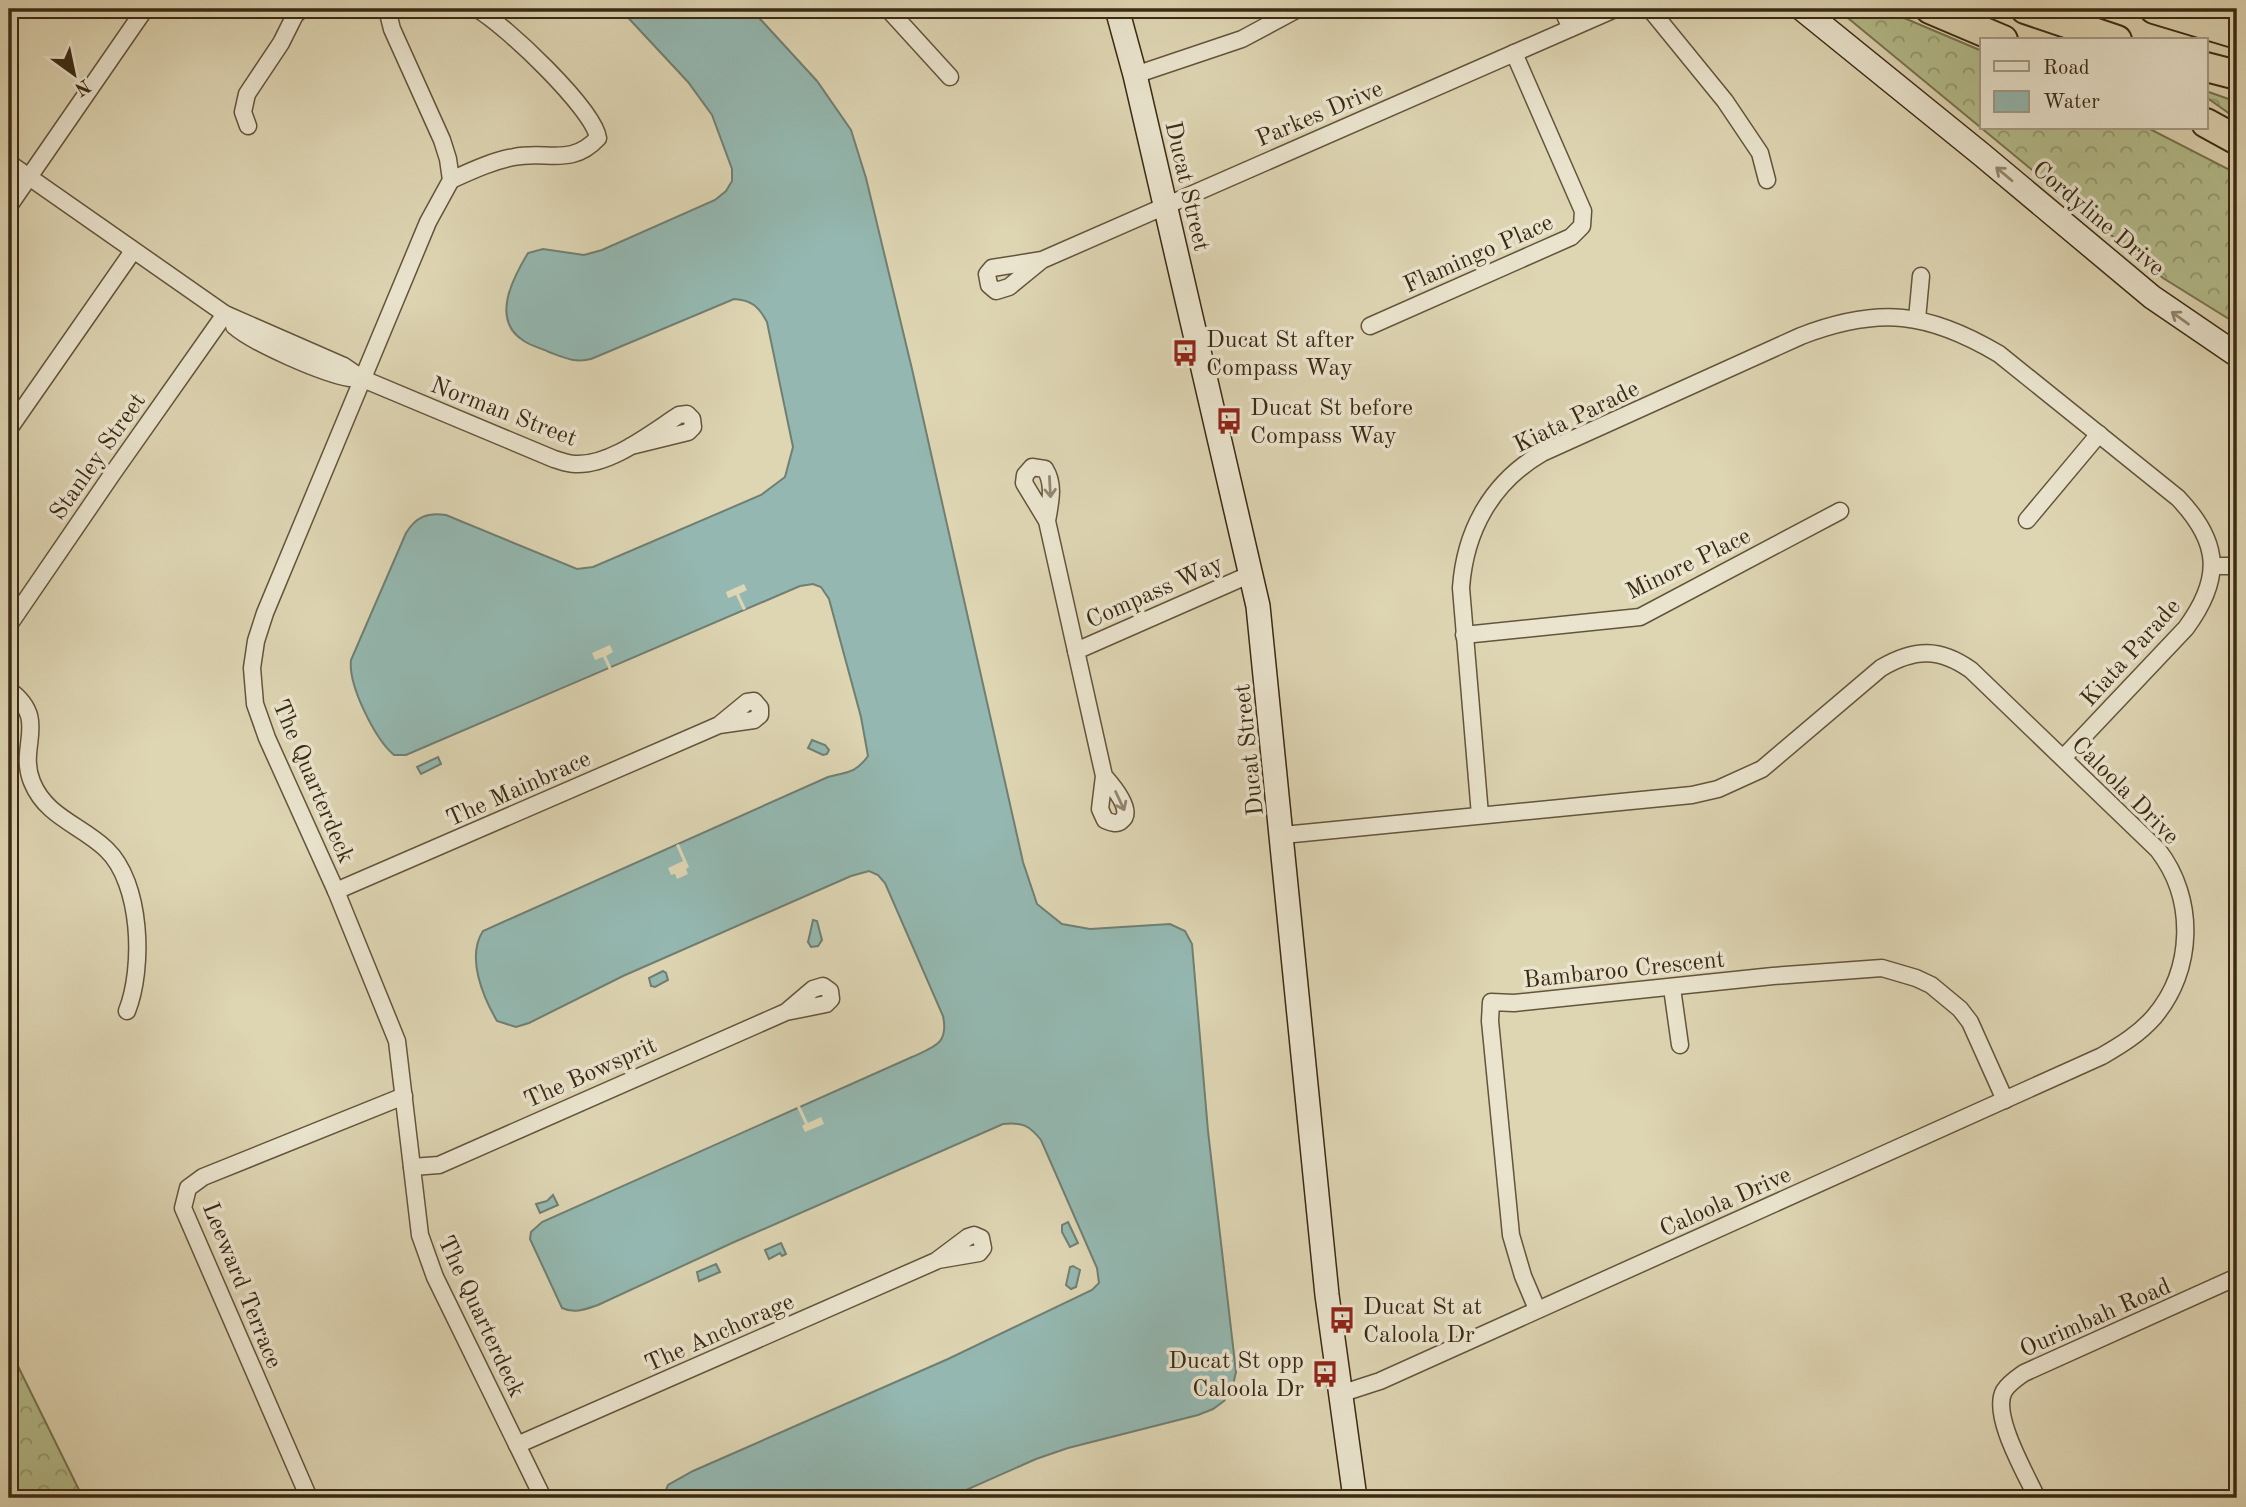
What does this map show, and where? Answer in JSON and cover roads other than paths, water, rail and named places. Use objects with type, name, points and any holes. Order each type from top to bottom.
[{"type":"highway","points":[[1930,9],[1998,38]]},
{"type":"highway","points":[[2025,9],[2111,38]]},
{"type":"highway","points":[[2154,9],[2237,34]]},
{"type":"highway","points":[[2208,68],[2237,75]]},
{"type":"highway","points":[[2208,124],[2237,140]]},
{"type":"street","points":[[9,206],[145,9]]},
{"type":"street","points":[[285,9],[285,36]]},
{"type":"street","points":[[248,126],[243,115],[246,96],[285,36],[294,17],[302,9]]},
{"type":"street","points":[[387,9],[392,29],[446,150],[451,180],[513,157],[572,156],[591,145],[598,137],[586,114],[522,44],[477,9]]},
{"type":"street","points":[[888,9],[950,77]]},
{"type":"street","name":"Ducat Street","points":[[1116,9],[1166,204],[1262,630],[1326,1281],[1354,1498]]},
{"type":"street","points":[[1135,75],[1242,39],[1298,9]]},
{"type":"street","points":[[1562,9],[1571,28]]},
{"type":"street","name":"Parkes Drive","points":[[1042,260],[1615,9]]},
{"type":"street","points":[[1650,9],[1725,101],[1760,153],[1767,180]]},
{"type":"street","name":"Cordyline Drive","points":[[1802,9],[2152,297],[2237,355]]},
{"type":"street","name":"Flamingo Place","points":[[1370,326],[1571,237],[1582,226],[1583,211],[1514,53]]},
{"type":"street","name":"Norman Street","points":[[9,163],[225,314],[344,366],[363,379],[570,464],[589,464],[631,446]]},
{"type":"street","name":"The Quarterdeck","points":[[451,180],[428,222],[265,614],[256,641],[252,668],[256,704],[267,738],[336,891],[397,1041],[420,1235],[425,1252],[543,1498]]},
{"type":"street","points":[[9,429],[133,251]]},
{"type":"street","points":[[1917,318],[1921,276]]},
{"type":"street","name":"Stanley Street","points":[[9,625],[225,314]]},
{"type":"street","name":"Kiata Parade","points":[[1480,815],[1464,635],[1462,581],[1469,543],[1490,499],[1525,463],[1555,447],[1827,326],[1896,316],[1917,318],[1968,336],[1999,354],[2188,509],[2199,522],[2206,540],[2212,566],[2206,596],[2186,628],[2063,758]]},
{"type":"street","points":[[2027,520],[2099,435]]},
{"type":"street","name":"Minore Place","points":[[1464,635],[1640,617],[1840,511]]},
{"type":"street","name":"Compass Way","points":[[1047,521],[1104,776]]},
{"type":"street","points":[[2212,566],[2237,566]]},
{"type":"street","name":"Compass Way","points":[[1076,651],[1251,574]]},
{"type":"street","name":"Caloola Drive","points":[[1283,835],[1692,795],[1718,789],[1762,769],[1881,668],[1896,659],[1926,652],[1952,658],[1971,670],[2164,858],[2183,906],[2187,936],[2177,976],[2152,1019],[2135,1035],[2084,1065],[1380,1381],[1340,1394]]},
{"type":"street","points":[[9,690],[23,702],[32,721],[28,770],[39,795],[60,817],[104,847],[121,869],[126,882],[134,912],[136,969],[127,1011]]},
{"type":"street","name":"The Mainbrace","points":[[336,891],[719,725]]},
{"type":"street","name":"Bambaroo Crescent","points":[[1537,1309],[1523,1276],[1511,1235],[1490,1021],[1491,1002],[1514,1003],[1882,968],[1916,978],[1947,996],[1970,1022],[2005,1100]]},
{"type":"street","points":[[1672,988],[1680,1045]]},
{"type":"street","name":"The Bowsprit","points":[[412,1167],[439,1165],[786,1012]]},
{"type":"street","name":"Leeward Terrace","points":[[309,1498],[183,1208],[188,1188],[203,1177],[404,1096]]},
{"type":"street","name":"The Anchorage","points":[[517,1446],[938,1260]]},
{"type":"street","name":"Ourimbah Road","points":[[2037,1498],[2002,1420],[2000,1405],[2003,1392],[2011,1381],[2237,1277]]},
{"type":"water","points":[[620,9],[751,9],[817,81],[851,130],[866,178],[912,369],[1023,862],[1037,904],[1062,924],[1090,929],[1170,924],[1185,931],[1192,944],[1208,1131],[1236,1372],[1232,1389],[1224,1401],[1198,1415],[1068,1448],[1036,1459],[948,1498],[663,1498],[668,1485],[693,1471],[948,1359],[1092,1290],[1099,1283],[1097,1268],[1041,1140],[1029,1128],[1020,1124],[1003,1124],[585,1309],[571,1311],[562,1308],[530,1239],[531,1232],[542,1222],[920,1054],[942,1039],[943,1016],[885,883],[878,875],[869,871],[851,876],[623,976],[516,1027],[497,1021],[482,989],[476,965],[478,941],[483,931],[828,777],[851,771],[864,762],[868,756],[861,717],[829,599],[821,587],[813,584],[800,586],[406,755],[394,755],[371,725],[358,697],[351,671],[351,660],[406,533],[423,517],[433,514],[446,515],[577,569],[593,567],[761,495],[785,477],[793,447],[767,322],[758,308],[750,303],[734,299],[585,360],[565,358],[530,344],[514,332],[508,322],[506,311],[511,286],[528,253],[543,249],[584,255],[602,250],[715,200],[726,191],[732,181],[732,169],[712,115],[688,82]]},
{"type":"water","points":[[812,740],[825,745],[829,750],[827,754],[823,755],[808,748]]},
{"type":"water","points":[[438,757],[441,764],[421,774],[417,767]]},
{"type":"water","points":[[813,920],[817,921],[822,940],[818,946],[811,947],[808,942]]},
{"type":"water","points":[[663,971],[668,980],[655,987],[651,986],[649,978]]},
{"type":"water","points":[[553,1195],[558,1205],[540,1213],[536,1204],[547,1201]]},
{"type":"water","points":[[1068,1222],[1078,1243],[1070,1247],[1062,1232],[1062,1225]]},
{"type":"water","points":[[781,1243],[786,1254],[782,1256],[780,1253],[769,1259],[765,1250]]},
{"type":"water","points":[[716,1264],[720,1272],[699,1281],[697,1272]]},
{"type":"water","points":[[1070,1267],[1080,1270],[1076,1287],[1071,1289],[1066,1285]]},
{"type":"place","name":"Ducat St after Compass Way","points":[[1185,353]]},
{"type":"place","name":"Ducat St before Compass Way","points":[[1229,421]]},
{"type":"place","name":"Ducat St at Caloola Dr","points":[[1342,1320]]},
{"type":"place","name":"Ducat St opp Caloola Dr","points":[[1325,1374]]}]
